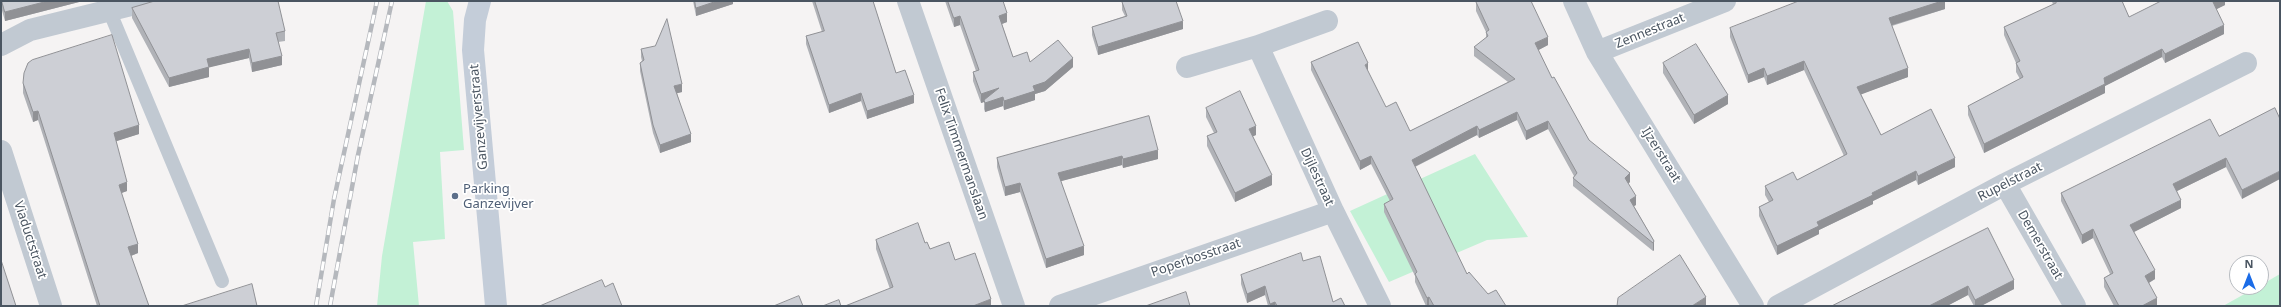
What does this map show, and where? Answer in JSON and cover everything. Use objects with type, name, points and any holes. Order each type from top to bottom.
[{"type":"street","points":[[1,45],[30,30],[147,1]]},
{"type":"street","name":"Ganzevijverstraat","points":[[480,1],[475,20],[473,50],[496,306]]},
{"type":"street","name":"Felix Timmermanslaan","points":[[908,1],[1014,306]]},
{"type":"street","name":"Ijzerstraat","points":[[1574,1],[1597,52],[1753,306]]},
{"type":"street","name":"Zennestraat","points":[[1597,52],[1725,1]]},
{"type":"street","points":[[1186,67],[1258,46],[1327,22]]},
{"type":"street","name":"Dijlestraat","points":[[1258,46],[1333,211],[1380,306]]},
{"type":"street","name":"Rupelstraat","points":[[1778,306],[2005,184],[2246,63]]},
{"type":"street","name":"Viaductstraat","points":[[1,151],[51,306]]},
{"type":"street","name":"Demerstraat","points":[[2005,184],[2075,306]]},
{"type":"street","name":"Poperbosstraat","points":[[1060,306],[1333,211]]},
{"type":"lane","points":[[109,10],[222,281]]},
{"type":"green space","points":[[426,1],[447,1],[453,11],[464,150],[440,152],[445,239],[413,242],[419,306],[377,306],[382,256]]},
{"type":"green space","points":[[1475,154],[1528,237],[1487,240],[1389,282],[1350,211]]},
{"type":"green space","points":[[2280,274],[2280,306],[2223,306],[2243,295],[2269,295],[2269,280]]},
{"type":"building","points":[[2,1],[48,1],[5,12]]},
{"type":"building","points":[[155,1],[278,1],[285,31],[276,33],[282,56],[252,63],[249,49],[207,59],[209,67],[169,78],[132,8]]},
{"type":"building","points":[[695,1],[717,1],[696,8]]},
{"type":"building","points":[[815,1],[873,1],[896,73],[905,70],[914,95],[867,111],[861,93],[829,105],[806,36],[824,31]]},
{"type":"building","points":[[948,1],[1003,1],[1007,13],[999,16],[1013,57],[1027,52],[1030,62],[1058,40],[1073,58],[1045,82],[1033,86],[1035,91],[1004,101],[1003,97],[985,103],[984,100],[999,88],[981,94],[973,72],[979,70],[960,16],[954,18]]},
{"type":"building","points":[[1176,1],[1183,21],[1098,47],[1092,27],[1127,16],[1122,2]]},
{"type":"building","points":[[1531,1],[1548,37],[1535,43],[1552,78],[1554,77],[1589,140],[1630,173],[1625,178],[1636,196],[1630,200],[1654,241],[1653,243],[1573,178],[1577,173],[1548,121],[1526,131],[1517,112],[1479,130],[1477,126],[1412,160],[1467,274],[1469,272],[1488,294],[1496,290],[1506,306],[1434,306],[1429,297],[1427,298],[1415,274],[1417,272],[1384,204],[1393,199],[1371,156],[1360,161],[1311,62],[1358,42],[1368,63],[1365,65],[1386,107],[1396,102],[1410,131],[1515,79],[1474,47],[1488,36],[1486,32],[1489,30],[1476,2]]},
{"type":"building","points":[[1799,1],[1942,1],[1889,18],[1908,68],[1857,87],[1881,135],[1931,109],[1955,158],[1918,176],[1916,171],[1872,193],[1873,195],[1817,222],[1819,226],[1777,246],[1759,207],[1773,200],[1765,186],[1793,172],[1797,180],[1847,154],[1804,61],[1767,76],[1764,68],[1748,75],[1730,28]]},
{"type":"building","points":[[2055,1],[2122,1],[2129,17],[2161,1],[2215,1],[2213,2],[2224,25],[2165,54],[2162,49],[2104,78],[2105,84],[1984,144],[1968,106],[2023,77],[2016,63],[2020,61],[2004,27],[2056,3]]},
{"type":"building","points":[[667,19],[682,84],[674,86],[691,134],[660,145],[653,125],[640,63],[644,60],[641,49],[655,46]]},
{"type":"building","points":[[112,35],[139,125],[114,133],[127,182],[119,185],[138,244],[128,247],[149,306],[100,306],[38,111],[33,112],[23,83],[24,73],[28,63],[32,60]]},
{"type":"building","points":[[1696,44],[1728,95],[1694,115],[1663,63]]},
{"type":"building","points":[[1240,91],[1256,126],[1249,129],[1272,175],[1235,193],[1207,136],[1217,132],[1206,108]]},
{"type":"building","points":[[2275,108],[2280,119],[2280,171],[2242,190],[2226,158],[2173,184],[2181,200],[2130,225],[2155,270],[2145,276],[2157,298],[2142,306],[2119,306],[2104,278],[2113,273],[2093,229],[2082,235],[2061,193],[2210,119],[2219,136]]},
{"type":"building","points":[[1149,116],[1158,150],[1123,159],[1122,156],[1058,173],[1084,246],[1046,259],[1020,183],[1005,187],[997,158]]},
{"type":"building","points":[[918,223],[925,243],[927,242],[930,249],[949,242],[955,260],[975,253],[991,299],[973,306],[845,306],[893,287],[876,240]]},
{"type":"building","points":[[1988,228],[2014,280],[1975,300],[1968,286],[1929,306],[1832,306]]},
{"type":"building","points":[[1301,253],[1303,261],[1320,256],[1333,302],[1341,298],[1345,306],[1277,306],[1275,302],[1270,304],[1265,286],[1247,294],[1241,275]]},
{"type":"building","points":[[1680,255],[1706,297],[1692,306],[1617,306],[1618,298]]},
{"type":"building","points":[[1,260],[16,306],[1,306]]},
{"type":"building","points":[[602,280],[605,287],[613,283],[622,306],[540,306]]},
{"type":"building","points":[[252,284],[257,306],[182,306]]},
{"type":"building","points":[[1186,292],[1190,306],[1146,306]]},
{"type":"building","points":[[799,296],[803,306],[774,306]]},
{"type":"building","points":[[839,300],[841,306],[823,306]]},
{"type":"railway","points":[[316,306],[334,199],[377,1]]},
{"type":"railway","points":[[330,306],[358,155],[392,1]]},
{"type":"place","name":"Parking Ganzevijver","points":[[455,196]]}]
